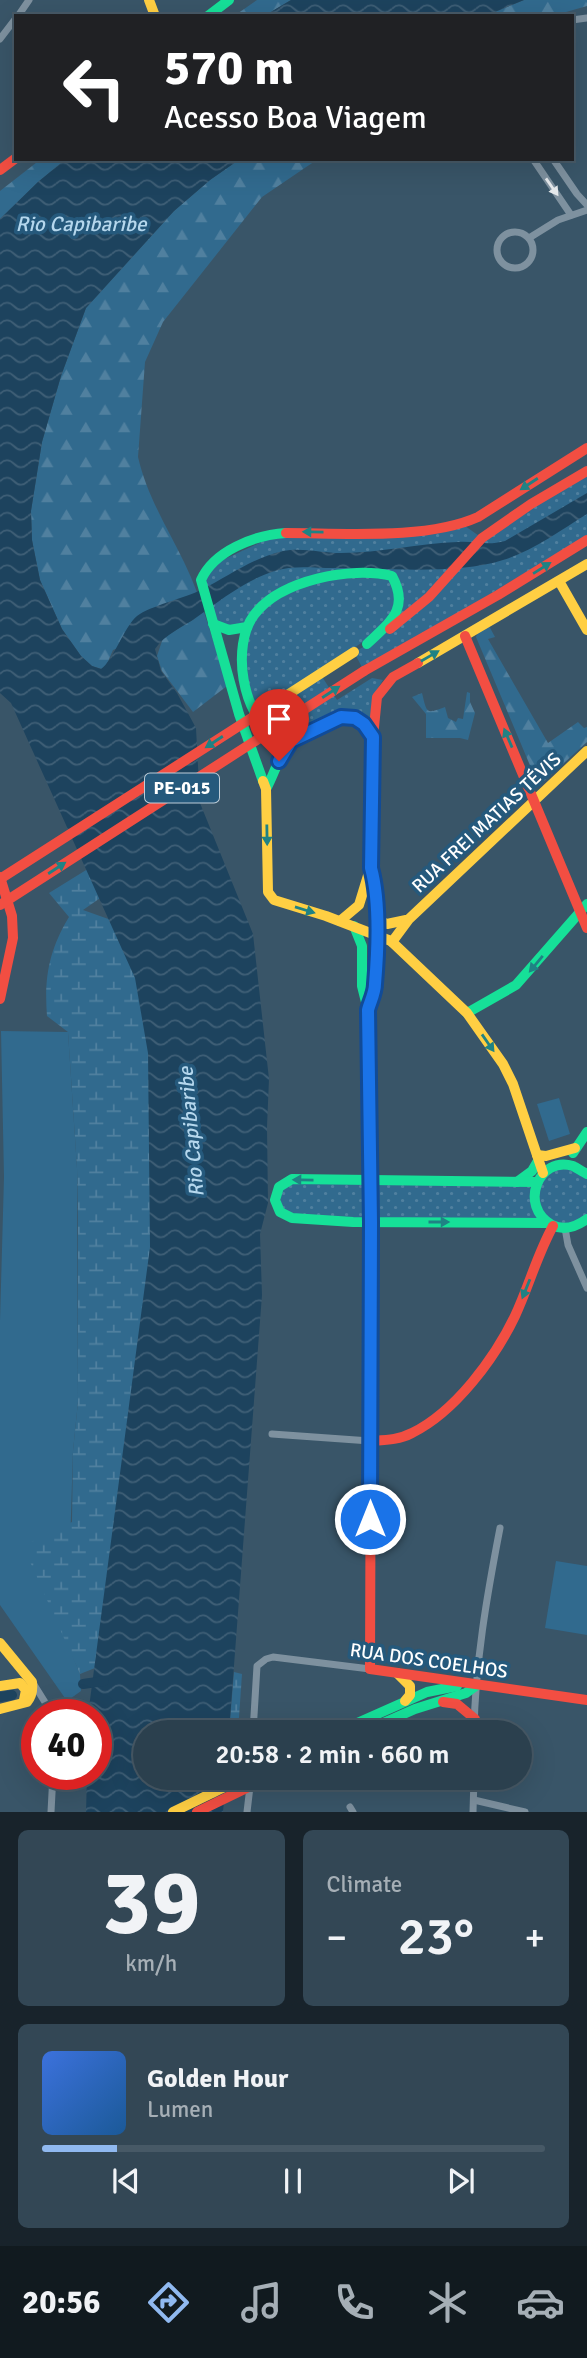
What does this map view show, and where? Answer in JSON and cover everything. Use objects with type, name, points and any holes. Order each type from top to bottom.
[{"type":"main road","points":[[211,14],[229,0]]},
{"type":"main road","points":[[550,1224],[542,1218],[534,1204],[534,1189],[540,1177],[538,1157],[513,1084],[503,1064],[467,1013],[392,942],[354,926],[272,899],[268,892],[266,789],[239,714],[202,587],[202,573],[219,556],[251,541],[281,533],[419,532],[465,523],[587,448]]},
{"type":"main road","name":"PE-015","points":[[0,878],[408,616],[447,578],[482,538],[531,504],[587,471]]},
{"type":"main road","name":"PE-015","points":[[0,905],[364,671],[498,596],[587,540]]},
{"type":"main road","points":[[368,1010],[375,986],[376,919],[371,868],[373,737],[377,697],[393,677],[587,564]]},
{"type":"main road","points":[[367,644],[393,618],[402,604],[402,594],[393,576],[374,573],[320,578],[291,587],[268,602],[247,627],[241,648],[241,667],[252,704],[265,727],[279,739],[291,741],[341,717],[355,718],[364,724],[373,737]]},
{"type":"main road","points":[[559,581],[587,630]]},
{"type":"main road","points":[[211,618],[222,630],[247,627]]},
{"type":"main road","points":[[465,636],[583,908],[587,928]]},
{"type":"main road","points":[[266,789],[291,741]]},
{"type":"main road","name":"RUA FREI MATIAS TÉVIS","points":[[392,942],[408,919],[587,751]]},
{"type":"main road","points":[[340,921],[359,907],[371,868]]},
{"type":"main road","points":[[0,878],[12,916],[13,938],[0,999]]},
{"type":"main road","points":[[467,1013],[516,985],[583,908]]},
{"type":"main road","name":"RUA FREI MATIAS TÉVIS","points":[[376,919],[386,924],[396,924],[408,919]]},
{"type":"main road","points":[[354,926],[362,946],[362,986],[368,1010],[371,1222],[370,1669]]},
{"type":"main road","points":[[569,1165],[575,1148],[587,1132]]},
{"type":"main road","points":[[538,1157],[575,1148]]},
{"type":"main road","points":[[517,1181],[532,1171],[538,1157]]},
{"type":"main road","points":[[587,1174],[578,1167],[569,1165],[555,1166],[540,1177],[517,1181],[292,1179],[279,1187],[275,1200],[281,1212],[292,1219],[550,1224],[565,1228],[573,1227],[587,1219]]},
{"type":"main road","points":[[370,1441],[392,1440],[417,1432],[471,1385],[500,1346],[520,1304],[550,1224]]},
{"type":"main road","points":[[0,1643],[32,1682],[30,1699],[20,1705],[0,1709]]},
{"type":"main road","points":[[370,1649],[407,1682],[411,1689],[408,1699],[401,1703]]},
{"type":"main road","name":"RUA DOS COELHOS","points":[[370,1669],[587,1700]]},
{"type":"main road","points":[[0,1686],[15,1683],[23,1685],[26,1695],[20,1705]]},
{"type":"main road","points":[[391,1720],[433,1702],[466,1693],[477,1685]]},
{"type":"main road","points":[[363,1720],[443,1687],[477,1685]]},
{"type":"main road","points":[[433,1702],[457,1704],[475,1720]]},
{"type":"main road","points":[[173,1812],[218,1790]]},
{"type":"main road","points":[[197,1812],[242,1790]]},
{"type":"street","points":[[19,14],[30,0]]},
{"type":"street","points":[[0,39],[14,21]]},
{"type":"street","points":[[534,161],[571,215]]},
{"type":"street","points":[[529,238],[587,207],[554,161]]},
{"type":"street","points":[[514,232],[529,238],[533,254],[525,265],[513,268],[502,263],[497,253],[499,241],[503,236],[514,232]]},
{"type":"street","points":[[565,1228],[568,1245],[587,1288]]},
{"type":"street","points":[[272,1434],[370,1441]]},
{"type":"street","points":[[475,1720],[487,1603],[500,1528]]},
{"type":"street","name":"RUA DOS COELHOS","points":[[254,1720],[257,1666],[267,1659],[273,1657],[370,1669]]},
{"type":"street","points":[[32,1682],[43,1699]]},
{"type":"street","points":[[51,1812],[52,1790]]},
{"type":"street","points":[[247,1812],[250,1790]]},
{"type":"street","points":[[473,1812],[474,1790]]},
{"type":"street","points":[[474,1800],[525,1812]]},
{"type":"green space","points":[[257,0],[291,0],[267,14],[237,14]]},
{"type":"green space","points":[[524,0],[587,0],[587,6],[559,14],[490,14]]},
{"type":"green space","points":[[38,161],[64,161],[0,219],[0,191]]},
{"type":"green space","points":[[237,161],[315,161],[262,197],[163,322],[145,362],[138,457],[152,498],[197,592],[227,686],[193,712],[162,671],[157,656],[163,638],[196,618],[113,650],[102,669],[92,666],[81,656],[62,629],[40,580],[32,540],[31,511],[42,442],[61,376],[86,308],[174,211]]},
{"type":"green space","points":[[587,471],[587,535],[364,671],[354,652],[367,645],[364,641],[319,672],[337,700],[372,678],[383,680],[373,696],[372,717],[362,722],[354,717],[282,739],[250,703],[244,629],[214,623],[201,570],[281,533],[465,526],[482,538]]},
{"type":"green space","points":[[489,626],[495,637],[488,639],[548,743],[578,722],[584,728],[587,727],[587,742],[542,783],[537,782],[476,637],[478,632]]},
{"type":"green space","points":[[467,692],[470,693],[470,702],[475,713],[468,740],[426,738],[426,714],[412,697],[422,693],[426,709],[434,711],[445,707],[448,718],[456,722],[458,718],[463,719]]},
{"type":"green space","points":[[91,867],[106,894],[83,910],[114,921],[147,993],[158,1193],[100,1666],[80,1674],[23,1546],[72,1522],[73,1451],[78,1402],[77,1168],[68,1032],[47,1016],[46,1002],[52,953],[69,917],[49,893]]},
{"type":"green space","points":[[1,1031],[68,1032],[77,1168],[78,1402],[73,1451],[67,1642],[80,1674],[81,1691],[70,1699],[66,1699],[0,1605],[0,1321],[4,1177]]},
{"type":"green space","points":[[559,1098],[570,1134],[549,1141],[537,1104]]},
{"type":"green space","points":[[562,1166],[587,1176],[587,1218],[565,1227],[541,1215],[538,1182]]},
{"type":"green space","points":[[366,1181],[368,1220],[293,1218],[283,1212],[279,1193],[286,1184]]},
{"type":"green space","points":[[371,1182],[534,1183],[542,1221],[372,1220]]},
{"type":"green space","points":[[556,1561],[587,1566],[587,1635],[545,1628]]},
{"type":"green space","points":[[234,1672],[242,1674],[239,1720],[230,1720]]},
{"type":"water","points":[[291,0],[524,0],[490,14],[267,14]]},
{"type":"water","name":"Rio Capibaribe","points":[[64,161],[237,161],[174,211],[86,308],[61,376],[42,442],[31,511],[32,540],[40,580],[62,629],[81,656],[92,666],[101,669],[105,665],[132,621],[143,612],[201,590],[272,554],[290,550],[356,553],[443,543],[505,541],[587,493],[587,514],[546,540],[503,560],[485,565],[442,569],[282,569],[234,591],[169,635],[155,649],[161,671],[177,693],[196,728],[200,803],[253,934],[269,1079],[268,1203],[260,1234],[262,1295],[230,1720],[133,1720],[133,1790],[225,1790],[223,1812],[86,1812],[87,1790],[112,1790],[112,1699],[90,1699],[150,1247],[148,1053],[135,978],[11,703],[0,693],[0,219]]},
{"type":"waterway","points":[[83,1684],[104,1681]]},
{"type":"waterway","points":[[0,1697],[12,1695]]},
{"type":"traffic: fast","points":[[211,14],[229,0]]},
{"type":"traffic: fast","points":[[263,781],[239,714],[201,580],[215,561],[236,546],[261,537],[286,533]]},
{"type":"traffic: fast","points":[[291,741],[276,736],[264,726],[248,697],[242,662],[243,644],[254,615],[281,593],[317,579],[357,573],[392,576],[397,587],[398,606],[390,622],[367,644]]},
{"type":"traffic: fast","points":[[213,624],[229,630],[247,627]]},
{"type":"traffic: fast","points":[[266,789],[285,750],[302,734],[330,721],[345,718],[358,722],[373,737]]},
{"type":"traffic: fast","points":[[467,1013],[516,985],[587,904]]},
{"type":"traffic: fast","points":[[354,926],[362,946],[362,986],[368,1010],[371,1375]]},
{"type":"traffic: fast","points":[[573,1153],[587,1132]]},
{"type":"traffic: fast","points":[[517,1182],[532,1171],[539,1159]]},
{"type":"traffic: fast","points":[[587,1174],[573,1166],[551,1168],[542,1175],[535,1195],[536,1206],[542,1217],[552,1225],[570,1227],[587,1219]]},
{"type":"traffic: fast","points":[[537,1182],[292,1179],[279,1187],[275,1200],[280,1212],[292,1218],[353,1222],[547,1223]]},
{"type":"traffic: fast","points":[[390,1720],[466,1693],[477,1685]]},
{"type":"traffic: fast","points":[[364,1720],[427,1692],[457,1686]]},
{"type":"traffic: slow","points":[[149,0],[154,14]]},
{"type":"traffic: slow","points":[[418,663],[587,564]]},
{"type":"traffic: slow","points":[[559,581],[587,630]]},
{"type":"traffic: slow","points":[[253,717],[354,652]]},
{"type":"traffic: slow","points":[[392,942],[409,919],[587,751]]},
{"type":"traffic: slow","points":[[263,781],[266,789],[268,892],[274,900],[391,941],[467,1013],[503,1064],[513,1084],[543,1173]]},
{"type":"traffic: slow","points":[[340,921],[359,905],[370,869]]},
{"type":"traffic: slow","points":[[376,919],[387,924],[406,920]]},
{"type":"traffic: slow","points":[[537,1155],[546,1156],[575,1148]]},
{"type":"traffic: slow","points":[[0,1643],[32,1682],[31,1695],[27,1702],[0,1709]]},
{"type":"traffic: slow","points":[[397,1673],[410,1686],[410,1695],[405,1701]]},
{"type":"traffic: slow","points":[[0,1686],[20,1683],[26,1690],[24,1699]]},
{"type":"traffic: slow","points":[[173,1812],[218,1790]]},
{"type":"traffic: jam","points":[[0,170],[14,160]]},
{"type":"traffic: jam","points":[[286,533],[384,534],[457,524],[478,517],[587,448]]},
{"type":"traffic: jam","points":[[390,629],[429,597],[482,538],[531,504],[587,471]]},
{"type":"traffic: jam","points":[[364,671],[498,595],[587,540]]},
{"type":"traffic: jam","points":[[465,636],[587,928]]},
{"type":"traffic: jam","points":[[368,1009],[375,987],[374,880],[371,868],[373,737],[377,697],[393,677],[418,663]]},
{"type":"traffic: jam","points":[[0,905],[364,671]]},
{"type":"traffic: jam","points":[[0,879],[253,717]]},
{"type":"traffic: jam","points":[[0,877],[12,916],[13,938],[0,999]]},
{"type":"traffic: jam","points":[[370,1441],[397,1438],[428,1424],[472,1382],[507,1332],[553,1226]]},
{"type":"traffic: jam","points":[[371,1375],[370,1669],[587,1700]]},
{"type":"traffic: jam","points":[[443,1702],[457,1704],[475,1719]]},
{"type":"traffic: jam","points":[[197,1812],[242,1790]]},
{"type":"route","points":[[279,761],[291,741],[341,717],[355,718],[364,724],[373,737],[371,868],[374,880],[376,950],[375,986],[368,1010],[371,1222],[370,1519]]}]
